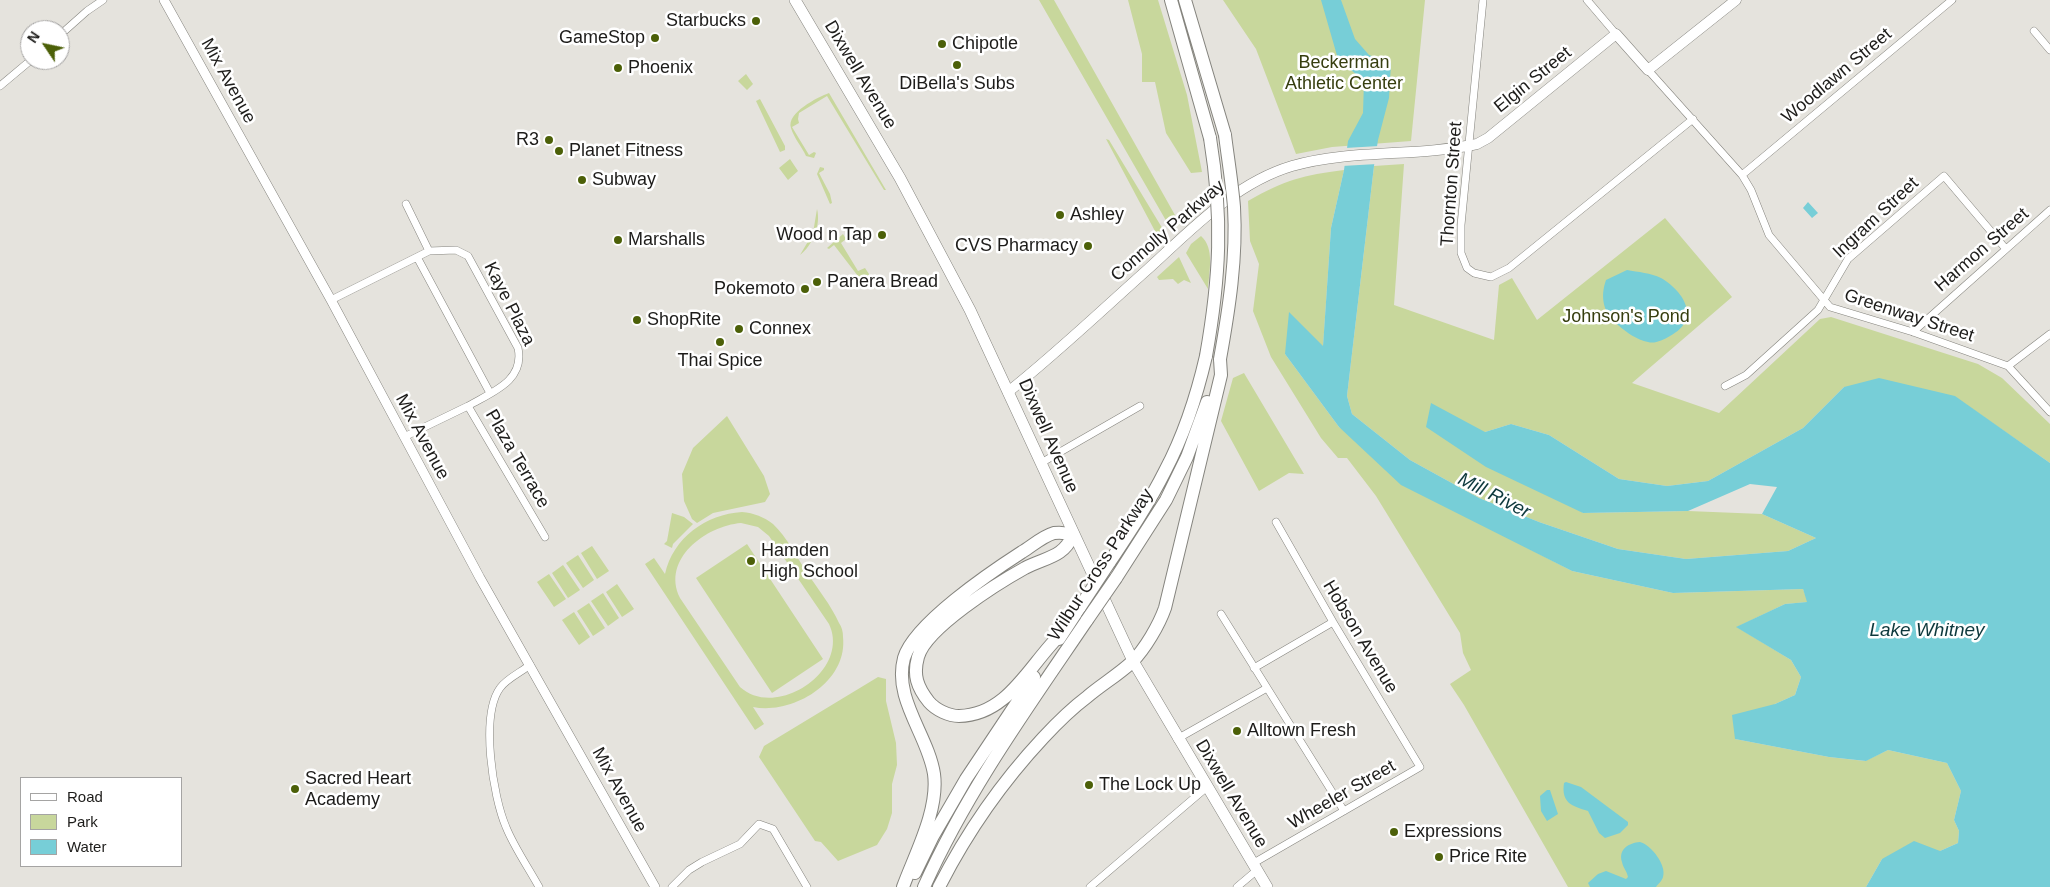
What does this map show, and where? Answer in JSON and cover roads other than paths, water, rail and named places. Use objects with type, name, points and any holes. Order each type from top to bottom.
[{"type":"highway","name":"Wilbur Cross Parkway","points":[[909,887],[933,836],[966,778],[1110,563],[1166,470],[1199,387],[1215,306],[1219,252],[1219,212],[1210,138],[1171,0]]},
{"type":"highway","name":"Wilbur Cross Parkway","points":[[924,887],[943,844],[970,795],[1116,578],[1166,500],[1187,457],[1207,403],[1220,359],[1230,308],[1234,251],[1234,209],[1225,135],[1185,0]]},
{"type":"highway","points":[[939,887],[979,817],[1007,780],[1043,738],[1085,698],[1133,661],[1160,623],[1166,608],[1221,375],[1220,359]]},
{"type":"highway","points":[[903,887],[929,817],[934,795],[934,776],[930,756],[905,698],[901,677],[905,657],[914,639],[932,620],[1005,563],[1053,533],[1062,532],[1073,535],[1069,545],[1063,551],[1026,568],[994,587],[963,608],[935,632],[920,651],[915,670],[919,689],[932,706],[939,710],[951,716],[972,716],[994,706],[1014,689],[1031,670],[1047,647],[1062,633]]},
{"type":"main road","name":"Dixwell Avenue","points":[[795,0],[900,178],[970,310],[1133,661],[1177,739],[1267,887]]},
{"type":"main road","points":[[1648,70],[1736,0]]},
{"type":"main road","name":"Elgin Street","points":[[1468,146],[1488,138],[1616,34]]},
{"type":"main road","name":"Greenway Street","points":[[1616,34],[1648,70]]},
{"type":"main road","name":"Connolly Parkway","points":[[1008,392],[1048,360],[1200,221],[1237,192],[1268,174],[1315,161],[1468,146]]},
{"type":"street","points":[[70,26],[103,0]]},
{"type":"street","name":"Mix Avenue","points":[[164,0],[331,300],[480,578],[655,887]]},
{"type":"street","name":"Thornton Street","points":[[1483,0],[1461,225],[1461,254],[1467,268],[1474,273],[1491,277],[1508,268],[1693,119]]},
{"type":"street","name":"Greenway Street","points":[[1587,0],[1616,34]]},
{"type":"street","name":"Woodlawn Street","points":[[1742,175],[1952,0]]},
{"type":"street","points":[[2034,31],[2050,50]]},
{"type":"street","points":[[0,86],[20,69]]},
{"type":"street","name":"Greenway Street","points":[[1648,70],[1742,175],[1751,190],[1769,235],[1830,307],[1912,332],[2008,366],[2050,412]]},
{"type":"street","name":"Ingram Street","points":[[1726,386],[1746,375],[1818,310],[1848,259],[1944,176],[2006,248]]},
{"type":"street","points":[[331,300],[429,251],[406,204]]},
{"type":"street","name":"Harmon Street","points":[[1912,332],[2050,210]]},
{"type":"street","name":"Kaye Plaza","points":[[429,251],[456,250],[468,256],[518,348],[520,358],[515,374],[505,384],[468,406]]},
{"type":"street","points":[[417,257],[490,393]]},
{"type":"street","points":[[2008,366],[2050,334]]},
{"type":"street","name":"Plaza Terrace","points":[[404,437],[468,406],[545,537]]},
{"type":"street","points":[[1041,463],[1140,406]]},
{"type":"street","name":"Hobson Avenue","points":[[1276,522],[1332,622],[1420,767]]},
{"type":"street","points":[[1221,614],[1344,811]]},
{"type":"street","points":[[1254,668],[1332,622]]},
{"type":"street","points":[[530,665],[499,689],[491,711],[490,732],[493,781],[499,805],[506,827],[539,887]]},
{"type":"street","points":[[1177,739],[1267,688]]},
{"type":"street","name":"Wheeler Street","points":[[1237,887],[1254,868],[1344,811],[1420,767]]},
{"type":"street","points":[[1090,887],[1207,787]]},
{"type":"street","points":[[672,887],[689,870],[712,856],[740,844],[759,824],[773,829],[807,887]]},
{"type":"water","name":"Lake Whitney","points":[[1321,0],[1341,0],[1355,39],[1369,55],[1391,63],[1389,98],[1378,140],[1374,166],[1347,396],[1352,414],[1410,460],[1479,498],[1539,522],[1618,549],[1686,559],[1788,551],[1816,538],[1762,514],[1777,487],[1750,484],[1688,511],[1583,513],[1486,467],[1426,427],[1431,403],[1485,432],[1511,424],[1549,435],[1619,479],[1667,486],[1708,481],[1803,428],[1844,387],[1879,378],[1955,396],[2050,463],[2050,887],[1866,887],[1882,859],[1914,841],[1940,851],[1958,843],[1959,831],[1954,820],[1961,791],[1947,763],[1888,750],[1866,761],[1829,757],[1735,739],[1732,715],[1775,704],[1795,695],[1801,677],[1791,660],[1736,627],[1785,604],[1807,602],[1803,589],[1673,593],[1572,571],[1401,485],[1339,427],[1285,354],[1289,312],[1323,346],[1331,228],[1344,170],[1348,141],[1363,113],[1364,81],[1338,59]]},
{"type":"water","points":[[1808,202],[1818,213],[1812,218],[1803,208]]},
{"type":"water","name":"Johnson's Pond","points":[[1627,270],[1661,278],[1670,284],[1683,298],[1687,314],[1685,322],[1670,336],[1656,342],[1640,339],[1621,328],[1609,315],[1603,299],[1606,280]]},
{"type":"water","points":[[1564,783],[1581,787],[1628,822],[1628,825],[1620,833],[1605,838],[1599,833],[1588,811],[1569,803],[1566,799]]},
{"type":"water","points":[[1547,790],[1550,790],[1558,814],[1547,821],[1541,811],[1540,796]]},
{"type":"water","points":[[1640,842],[1653,851],[1663,867],[1663,877],[1656,887],[1590,887],[1588,883],[1598,874],[1606,871],[1626,879],[1628,877],[1621,857],[1623,850],[1628,845]]},
{"type":"place","name":"Starbucks","points":[[756,21]]},
{"type":"place","name":"GameStop","points":[[655,38]]},
{"type":"place","name":"Chipotle","points":[[942,44]]},
{"type":"place","name":"DiBella's Subs","points":[[957,65]]},
{"type":"place","name":"Phoenix","points":[[618,68]]},
{"type":"place","name":"R3","points":[[549,140]]},
{"type":"place","name":"Planet Fitness","points":[[559,151]]},
{"type":"place","name":"Subway","points":[[582,180]]},
{"type":"place","name":"Ashley","points":[[1060,215]]},
{"type":"place","name":"Wood n Tap","points":[[882,235]]},
{"type":"place","name":"Marshalls","points":[[618,240]]},
{"type":"place","name":"CVS Pharmacy","points":[[1088,246]]},
{"type":"place","name":"Panera Bread","points":[[817,282]]},
{"type":"place","name":"Pokemoto","points":[[805,289]]},
{"type":"place","name":"ShopRite","points":[[637,320]]},
{"type":"place","name":"Connex","points":[[739,329]]},
{"type":"place","name":"Thai Spice","points":[[720,342]]},
{"type":"place","name":"Hamden High School","points":[[751,561]]},
{"type":"place","name":"Alltown Fresh","points":[[1237,731]]},
{"type":"place","name":"The Lock Up","points":[[1089,785]]},
{"type":"place","name":"Sacred Heart Academy","points":[[295,789]]},
{"type":"place","name":"Expressions","points":[[1394,832]]},
{"type":"place","name":"Price Rite","points":[[1439,857]]},
{"type":"park label","name":"Beckerman Athletic Center","points":[[1344,73]]},
{"type":"water label","name":"Mill River","points":[[1494,496]]}]
